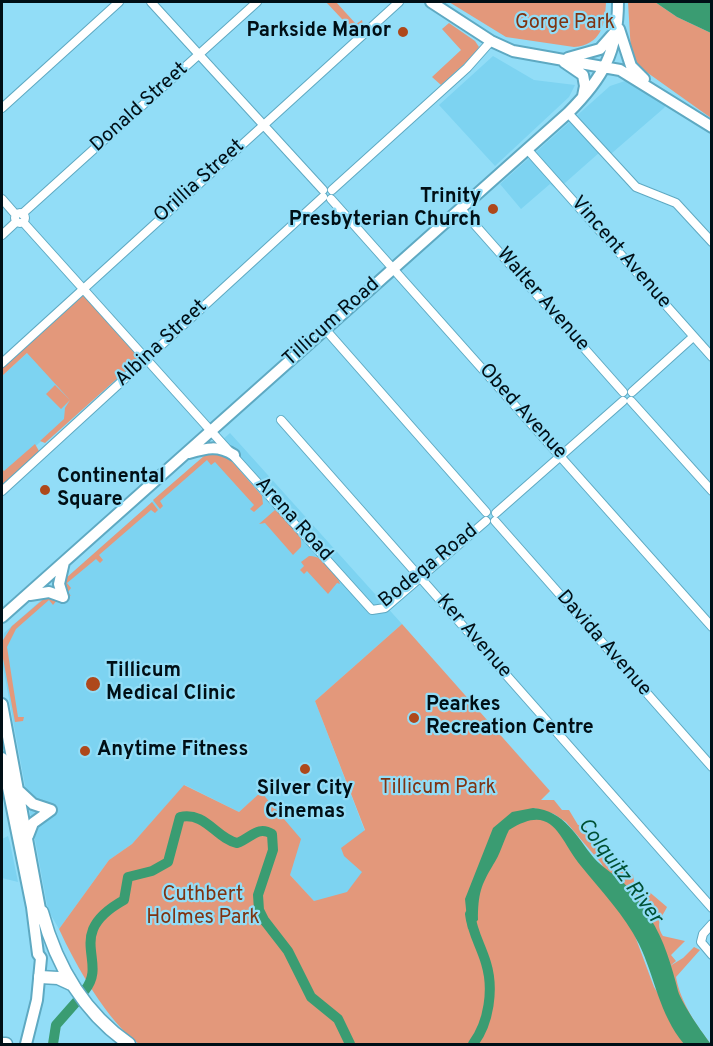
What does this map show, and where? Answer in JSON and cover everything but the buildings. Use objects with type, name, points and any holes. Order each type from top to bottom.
[{"type":"highway","points":[[42,912],[52,944],[71,984],[105,1025],[129,1044]]},
{"type":"highway","points":[[40,977],[58,978],[71,984]]},
{"type":"main road","points":[[431,2],[491,41],[513,51],[605,67],[632,76],[711,127]]},
{"type":"main road","name":"Tillicum Road","points":[[2,617],[568,113],[605,67],[614,49],[618,26],[618,2]]},
{"type":"main road","points":[[559,59],[600,49],[612,38],[618,26]]},
{"type":"main road","points":[[618,26],[631,66],[656,92]]},
{"type":"main road","points":[[559,59],[583,75],[585,86],[582,97]]},
{"type":"main road","points":[[186,454],[216,448],[224,448],[234,454]]},
{"type":"main road","points":[[26,596],[49,592],[63,597],[59,584],[64,562]]},
{"type":"main road","points":[[2,704],[42,912],[44,954],[41,958],[40,977],[26,1044]]},
{"type":"main road","points":[[2,758],[32,907],[38,954],[41,958]]},
{"type":"main road","points":[[19,791],[33,804],[51,810],[33,823],[28,837]]},
{"type":"street","points":[[2,108],[119,2]]},
{"type":"street","name":"Obed Avenue","points":[[151,2],[394,268],[711,627]]},
{"type":"street","name":"Donald Street","points":[[2,235],[257,2]]},
{"type":"street","name":"Orillia Street","points":[[2,363],[399,2]]},
{"type":"street","name":"Albina Street","points":[[2,491],[467,68],[491,41]]},
{"type":"street","points":[[568,113],[636,187],[643,192],[676,203],[711,242]]},
{"type":"street","name":"Vincent Avenue","points":[[527,149],[711,357]]},
{"type":"street","name":"Arena Road","points":[[2,199],[213,430],[372,610]]},
{"type":"street","name":"Walter Avenue","points":[[460,208],[711,491]]},
{"type":"street","points":[[325,329],[486,512],[486,521],[495,522],[496,513],[486,512]]},
{"type":"street","name":"Bodega Road","points":[[496,513],[693,337]]},
{"type":"street","name":"Ker Avenue","points":[[281,420],[711,908]]},
{"type":"street","name":"Bodega Road","points":[[372,610],[385,608],[486,521]]},
{"type":"street","name":"Davida Avenue","points":[[495,522],[711,766]]},
{"type":"street","points":[[711,924],[703,934],[701,942],[711,955]]},
{"type":"shaded area","points":[[655,2],[711,2],[711,33],[677,17]]},
{"type":"shaded area","points":[[493,56],[534,80],[575,85],[569,97],[495,166],[439,105]]},
{"type":"shaded area","points":[[625,81],[666,105],[612,153],[605,157],[600,152],[557,190],[550,184],[521,209],[500,184],[610,86]]},
{"type":"shaded area","points":[[83,302],[133,357],[2,477],[2,376]]},
{"type":"shaded area","points":[[230,433],[402,624],[315,701],[384,881],[335,924],[290,875],[261,793],[239,812],[185,785],[132,844],[109,860],[59,929],[48,910],[2,661],[4,633]]},
{"type":"shaded area","name":"Colquitz River","points":[[533,808],[544,810],[562,819],[597,861],[624,883],[636,897],[650,918],[667,953],[680,997],[711,1044],[684,1044],[669,1020],[645,957],[633,933],[560,835],[545,822],[536,820],[524,822],[509,830],[498,857],[483,884],[478,920],[468,929],[465,899],[493,828],[512,812]]},
{"type":"shaded area","points":[[8,836],[18,882],[2,878],[2,839]]},
{"type":"green space","points":[[326,2],[336,2],[356,24],[362,20],[363,25],[355,33]]},
{"type":"green space","name":"Gorge Park","points":[[449,2],[606,2],[603,26],[596,38],[574,47],[506,37]]},
{"type":"green space","points":[[628,2],[655,2],[677,17],[711,33],[711,118],[638,66],[631,52]]},
{"type":"green space","points":[[449,23],[475,41],[479,47],[474,55],[441,85],[432,77],[461,50],[442,29]]},
{"type":"green space","points":[[81,295],[88,298],[139,356],[139,359],[45,443],[40,441],[64,419],[65,408],[70,400],[27,353],[2,376],[2,367]]},
{"type":"green space","points":[[55,385],[70,400],[61,409],[46,394]]},
{"type":"green space","points":[[35,444],[39,451],[2,484],[2,469],[4,471]]},
{"type":"green space","points":[[215,453],[229,458],[262,496],[263,504],[254,512],[250,509],[254,505],[215,462],[211,465],[207,460],[160,501],[163,506],[160,509],[153,500],[204,456]]},
{"type":"green space","points":[[152,502],[158,510],[155,513],[151,510],[99,555],[103,560],[100,563],[96,559],[67,583],[71,588],[68,592],[71,596],[66,594],[63,584],[65,579]]},
{"type":"green space","points":[[275,510],[289,521],[300,536],[301,547],[293,555],[265,523],[259,524]]},
{"type":"green space","points":[[309,556],[324,561],[338,579],[340,584],[337,583],[328,594],[307,571],[304,574],[300,570],[304,566],[301,562]]},
{"type":"green space","points":[[46,597],[58,599],[53,605],[49,600],[16,629],[7,647],[18,717],[24,717],[23,721],[15,722],[2,653],[3,640],[12,626]]},
{"type":"green space","name":"Cuthbert Holmes Park","points":[[402,624],[550,791],[541,800],[554,800],[562,810],[569,810],[578,825],[586,825],[585,832],[596,839],[603,855],[614,866],[633,875],[635,887],[642,895],[647,890],[667,907],[659,924],[663,936],[685,941],[671,955],[676,961],[670,966],[694,947],[700,950],[676,977],[681,995],[690,1013],[711,1044],[699,1033],[601,863],[566,822],[554,814],[534,808],[559,830],[632,928],[654,987],[689,1044],[139,1044],[104,1008],[83,975],[59,929],[109,860],[132,844],[184,785],[239,812],[261,792],[301,839],[290,875],[314,901],[347,892],[362,872],[344,856],[341,848],[365,830],[315,701]]},
{"type":"waterway","name":"Colquitz River","points":[[85,990],[91,979],[93,968],[91,936],[96,924],[106,912],[124,900],[128,877],[152,871],[168,862],[180,817],[197,818],[237,843],[263,831],[272,834],[273,850],[258,895],[259,910],[288,951],[311,997],[338,1019],[350,1044]]},
{"type":"waterway","name":"Colquitz River","points":[[470,914],[486,963],[490,984],[486,1016],[473,1044]]},
{"type":"waterway","name":"Colquitz River","points":[[53,1044],[56,1025],[78,1000]]},
{"type":"place","name":"Parkside Manor","points":[[403,32]]},
{"type":"place","name":"Trinity Presbyterian Church","points":[[493,209]]},
{"type":"place","name":"Continental Square","points":[[45,490]]},
{"type":"place","name":"Tillicum Medical Clinic","points":[[93,684]]},
{"type":"place","name":"Pearkes Recreation Centre","points":[[414,718]]},
{"type":"place","name":"Anytime Fitness","points":[[85,751]]},
{"type":"place","name":"Silver City Cinemas","points":[[305,769]]},
{"type":"park label","name":"Tillicum Park","points":[[438,789]]}]
